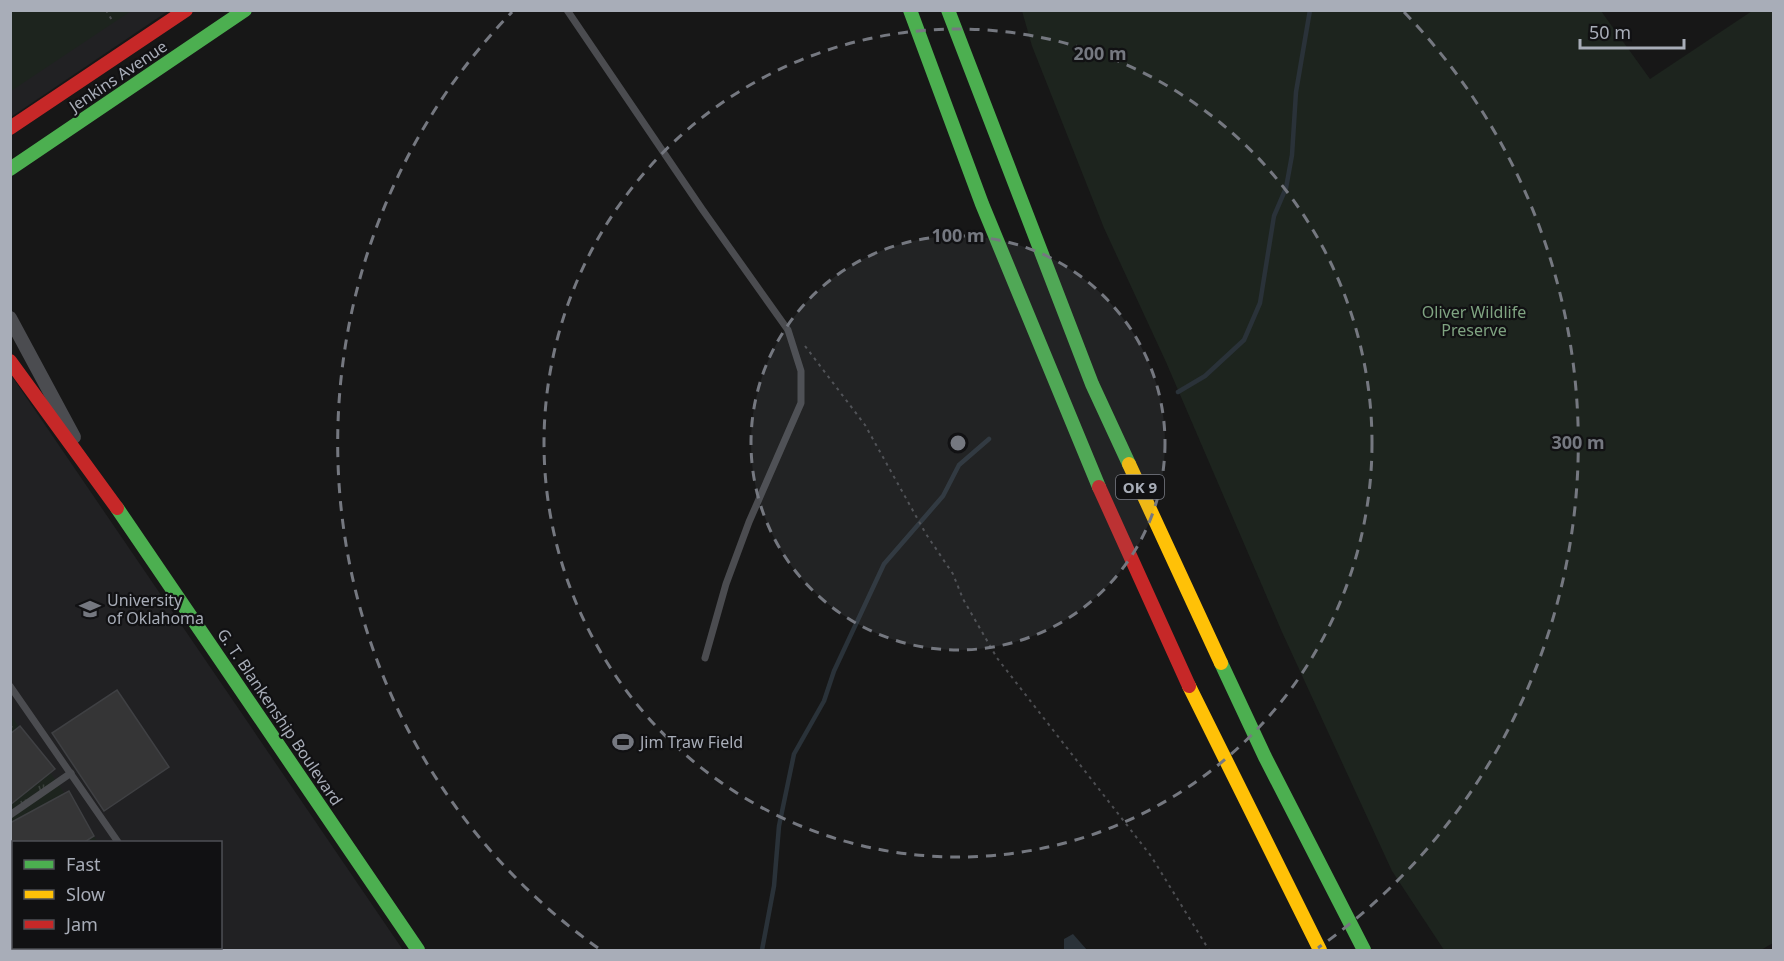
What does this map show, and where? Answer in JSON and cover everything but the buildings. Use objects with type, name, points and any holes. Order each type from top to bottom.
[{"type":"main road","name":"Jenkins Avenue","points":[[10,128],[186,10]]},
{"type":"main road","name":"Jenkins Avenue","points":[[10,169],[245,10]]},
{"type":"main road","name":"OK 9","points":[[910,10],[947,119],[1094,480],[1254,825],[1320,951]]},
{"type":"main road","name":"OK 9","points":[[948,10],[1092,384],[1265,758],[1364,951]]},
{"type":"main road","name":"G. T. Blankenship Boulevard","points":[[10,361],[94,474],[418,951]]},
{"type":"street","name":"G. T. Blankenship Boulevard","points":[[10,318],[94,474]]},
{"type":"lane","points":[[567,10],[702,209],[788,330],[801,371],[801,403],[741,543],[726,584],[705,658]]},
{"type":"lane","points":[[10,686],[117,841]]},
{"type":"lane","points":[[10,814],[71,773]]},
{"type":"path","points":[[106,10],[113,22]]},
{"type":"path","points":[[788,330],[833,381],[865,425],[926,534],[953,574],[963,599],[997,658],[1151,856],[1209,951]]},
{"type":"shaded area","points":[[11,11],[168,11],[11,117]]},
{"type":"shaded area","name":"University of Oklahoma","points":[[11,375],[403,950],[11,950]]},
{"type":"shaded area","points":[[1073,934],[1087,950],[1064,950],[1064,939]]},
{"type":"green space","points":[[11,10],[131,10],[131,11],[11,91]]},
{"type":"green space","name":"Oliver Wildlife Preserve","points":[[1022,11],[1601,11],[1650,79],[1752,11],[1773,11],[1773,943],[1761,950],[1444,950],[1392,871],[1282,632],[1166,362],[1104,228],[1032,46]]},
{"type":"green space","points":[[10,714],[97,841],[12,841],[12,949],[66,950],[11,950]]},
{"type":"waterway","points":[[1178,392],[1205,376],[1244,340],[1260,303],[1274,216],[1286,188],[1292,155],[1296,92],[1310,10]]},
{"type":"waterway","points":[[762,950],[774,886],[779,826],[794,754],[824,701],[834,671],[884,564],[943,496],[959,465],[989,439]]},
{"type":"traffic: fast","points":[[10,169],[245,10]]},
{"type":"traffic: fast","points":[[910,10],[982,204],[1099,487]]},
{"type":"traffic: fast","points":[[948,10],[1092,384],[1129,464]]},
{"type":"traffic: fast","points":[[117,508],[418,950]]},
{"type":"traffic: fast","points":[[1221,663],[1265,757],[1364,950]]},
{"type":"traffic: slow","points":[[1129,464],[1221,663]]},
{"type":"traffic: slow","points":[[1189,686],[1320,950]]},
{"type":"traffic: jam","points":[[10,128],[186,10]]},
{"type":"traffic: jam","points":[[10,361],[117,508]]},
{"type":"traffic: jam","points":[[1099,487],[1189,686]]},
{"type":"place","name":"University of Oklahoma","points":[[90,609]]},
{"type":"place","name":"Jim Traw Field","points":[[623,742]]}]
